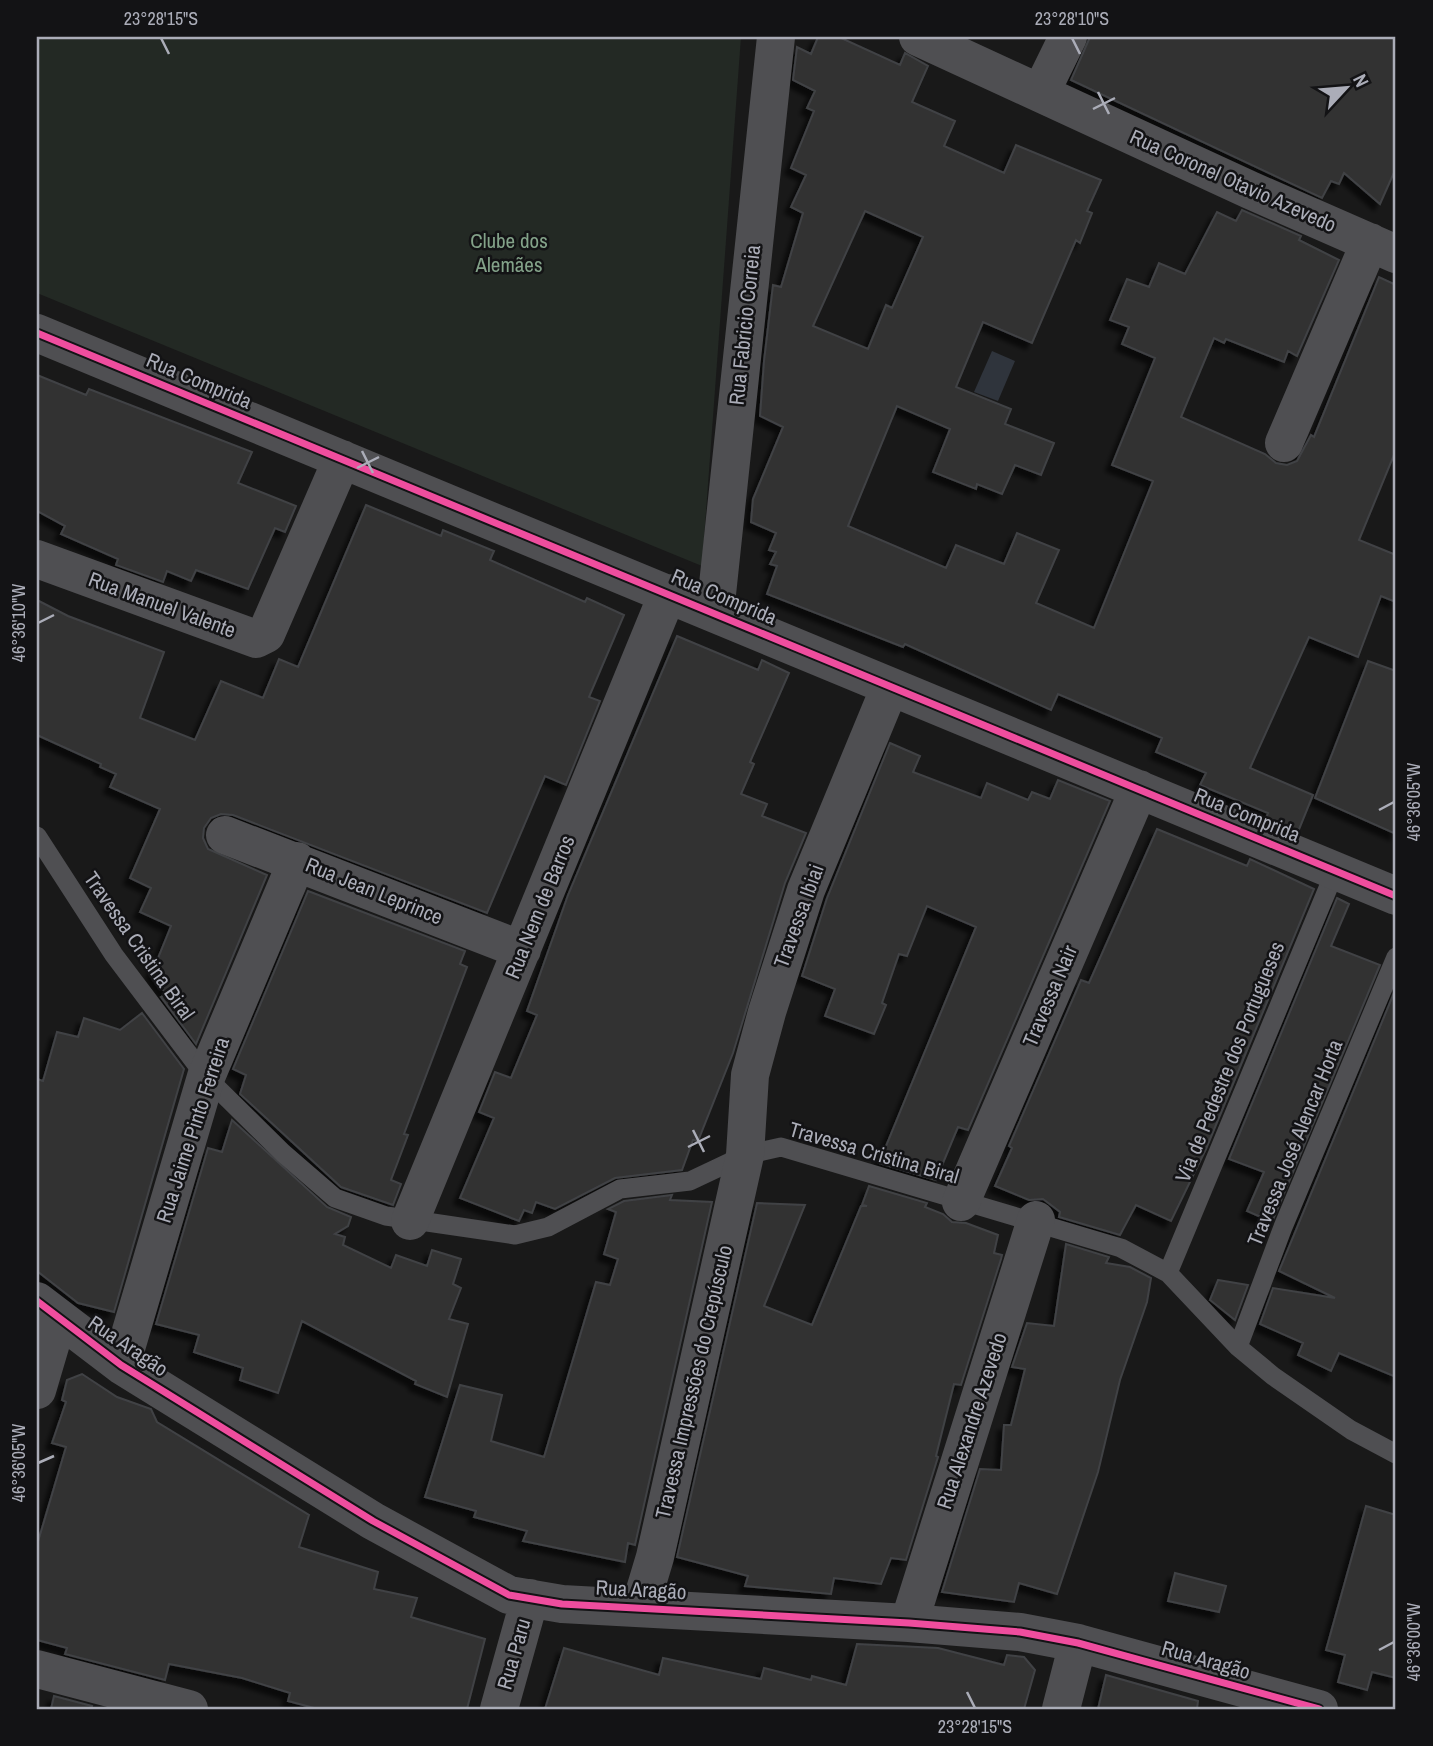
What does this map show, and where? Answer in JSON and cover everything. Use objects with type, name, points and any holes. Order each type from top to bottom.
[{"type":"street","name":"Rua Fabricio Correia","points":[[715,612],[776,37]]},
{"type":"street","name":"Rua Coronel Otavio Azevedo","points":[[918,37],[1238,185],[1383,248]]},
{"type":"street","points":[[1041,92],[1068,37]]},
{"type":"street","points":[[1284,443],[1383,248]]},
{"type":"street","name":"Rua Comprida","points":[[37,332],[1396,896]]},
{"type":"street","name":"Rua Manuel Valente","points":[[37,559],[256,639],[261,638],[266,634],[342,459]]},
{"type":"street","name":"Rua Nem de Barros","points":[[410,1221],[668,593]]},
{"type":"street","name":"Travessa Ibiai","points":[[745,1156],[750,1075],[782,958],[806,890],[890,687]]},
{"type":"street","name":"Travessa Nair","points":[[961,1202],[1139,789]]},
{"type":"street","name":"Rua Jean Leprince","points":[[225,835],[522,950]]},
{"type":"street","name":"Rua Jaime Pinto Ferreira","points":[[121,1365],[206,1077],[297,861]]},
{"type":"street","name":"Travessa Impressões do Crepúsculo","points":[[640,1607],[655,1557],[745,1156]]},
{"type":"street","name":"Rua Alexandre Azevedo","points":[[909,1623],[1036,1220]]},
{"type":"street","points":[[37,1390],[47,1310]]},
{"type":"street","name":"Rua Aragão","points":[[47,1310],[121,1365],[373,1521],[509,1595],[562,1604],[909,1623],[1020,1632],[1078,1643],[1319,1709]]},
{"type":"street","name":"Rua Paru","points":[[499,1709],[530,1598]]},
{"type":"street","points":[[1061,1709],[1078,1643]]},
{"type":"street","points":[[37,1669],[189,1709]]},
{"type":"lane","name":"Travessa Cristina Biral","points":[[37,836],[114,955],[206,1077],[283,1153],[335,1198],[386,1216],[410,1221],[515,1235],[548,1227],[620,1189],[690,1181],[745,1156],[781,1147],[961,1202],[1036,1220],[1121,1248],[1168,1273],[1238,1347],[1273,1377],[1351,1430],[1396,1454]]},
{"type":"lane","name":"Via de Pedestre dos Portugueses","points":[[1168,1273],[1336,869]]},
{"type":"lane","name":"Travessa José Alencar Horta","points":[[1238,1347],[1283,1227],[1396,957]]},
{"type":"green space","name":"Clube dos Alemães","points":[[37,37],[741,37],[702,566],[37,293]]},
{"type":"shaded area","points":[[992,351],[1015,361],[998,401],[974,392]]},
{"type":"building","points":[[818,37],[839,37],[900,65],[905,53],[928,66],[912,102],[955,121],[944,146],[1004,173],[1016,145],[1101,180],[1087,211],[1092,213],[1080,243],[1076,240],[1032,343],[983,322],[956,387],[1011,409],[1005,424],[1054,443],[1041,475],[1015,465],[1002,494],[977,484],[976,489],[933,472],[950,429],[897,406],[848,526],[946,568],[956,545],[1004,564],[1017,533],[1059,550],[1036,603],[1094,628],[1153,481],[1112,465],[1155,358],[1122,344],[1129,327],[1110,320],[1127,279],[1149,287],[1159,263],[1185,274],[1217,212],[1236,221],[1242,210],[1301,236],[1299,240],[1339,260],[1297,356],[1288,351],[1284,362],[1226,339],[1224,343],[1214,338],[1181,417],[1265,454],[1276,463],[1287,465],[1297,461],[1311,435],[1314,437],[1379,277],[1396,285],[1396,450],[1359,540],[1396,555],[1396,602],[1381,596],[1358,657],[1309,637],[1250,768],[1313,795],[1298,832],[1266,818],[1268,813],[1200,785],[1206,773],[1156,752],[1162,738],[1058,694],[1051,710],[905,644],[903,647],[767,594],[777,566],[770,564],[776,552],[769,550],[776,533],[751,522],[753,499],[783,427],[760,416],[764,361],[773,285],[781,287],[803,213],[791,207],[806,175],[791,168],[814,111],[807,108],[815,91],[793,80],[797,47],[811,54]],"holes":[[[865,211],[923,237],[892,308],[886,305],[868,349],[813,326]]]},
{"type":"building","points":[[1090,37],[1396,37],[1396,168],[1380,204],[1344,173],[1339,184],[1331,181],[1322,198],[1071,80]]},
{"type":"building","points":[[37,375],[86,395],[89,389],[252,452],[238,483],[296,506],[285,532],[275,528],[248,589],[196,570],[191,581],[167,571],[163,582],[116,565],[118,559],[61,534],[65,526],[37,511]]},
{"type":"building","points":[[366,505],[441,536],[443,530],[494,551],[490,560],[585,602],[587,598],[624,615],[589,697],[600,701],[566,785],[545,776],[487,913],[233,815],[221,814],[211,818],[204,828],[203,838],[208,849],[267,875],[196,1044],[161,997],[166,994],[152,973],[171,926],[140,912],[151,888],[130,878],[160,809],[110,787],[116,774],[100,767],[101,764],[37,735],[37,600],[68,616],[164,652],[140,718],[195,740],[221,681],[263,698],[279,659],[298,667]]},
{"type":"building","points":[[677,636],[758,670],[762,660],[789,673],[750,762],[754,764],[741,794],[767,804],[762,816],[806,833],[785,883],[733,1053],[698,1141],[693,1140],[682,1170],[615,1178],[555,1209],[536,1202],[532,1213],[524,1210],[519,1221],[460,1198],[494,1118],[479,1112],[495,1072],[511,1078],[537,1015],[527,1011],[568,895]]},
{"type":"building","points":[[1368,661],[1396,671],[1396,834],[1315,798]]},
{"type":"building","points":[[890,743],[920,756],[913,772],[981,798],[987,783],[1028,800],[1032,792],[1050,799],[1058,780],[1110,801],[968,1130],[958,1127],[936,1180],[879,1163],[976,927],[927,906],[907,956],[899,954],[882,1003],[886,1005],[874,1034],[825,1016],[835,989],[802,976],[827,898]]},
{"type":"building","points":[[1157,829],[1247,866],[1250,859],[1314,889],[1206,1149],[1171,1221],[1136,1205],[1120,1235],[1059,1217],[1060,1212],[1043,1199],[1029,1200],[995,1186],[1012,1148],[1009,1146],[1081,980],[1089,983]]},
{"type":"building","points":[[308,891],[465,951],[460,964],[467,967],[404,1134],[408,1135],[391,1180],[401,1184],[393,1205],[341,1187],[240,1094],[246,1075],[233,1069]]},
{"type":"building","points":[[1337,898],[1349,904],[1331,946],[1380,965],[1272,1222],[1247,1211],[1264,1172],[1229,1159]]},
{"type":"building","points":[[1396,988],[1396,1377],[1339,1353],[1331,1371],[1298,1355],[1303,1343],[1260,1324],[1273,1288],[1335,1298],[1279,1271]]},
{"type":"building","points":[[142,1013],[184,1069],[114,1312],[78,1303],[37,1271],[37,1079],[43,1081],[57,1032],[78,1037],[84,1018],[120,1030]]},
{"type":"building","points":[[232,1120],[327,1207],[351,1217],[348,1226],[335,1234],[345,1237],[343,1245],[391,1268],[396,1255],[427,1266],[432,1250],[461,1259],[453,1284],[461,1288],[449,1319],[468,1324],[447,1397],[415,1384],[416,1381],[302,1321],[278,1393],[240,1380],[243,1368],[194,1352],[199,1335],[156,1324],[208,1148],[222,1152]]},
{"type":"building","points":[[869,1186],[927,1203],[925,1207],[943,1214],[952,1222],[966,1223],[998,1235],[994,1253],[1002,1255],[1001,1259],[961,1385],[954,1384],[936,1456],[938,1457],[906,1560],[891,1558],[881,1584],[834,1578],[831,1594],[745,1586],[748,1576],[677,1557],[757,1203],[805,1205],[764,1306],[812,1325],[861,1206],[867,1206],[862,1205]]},
{"type":"building","points":[[672,1195],[670,1200],[712,1202],[635,1545],[628,1543],[625,1562],[523,1541],[527,1531],[474,1517],[476,1511],[425,1497],[460,1385],[502,1395],[491,1441],[544,1457],[596,1282],[610,1285],[618,1259],[604,1254],[616,1212],[608,1209],[624,1201]]},
{"type":"building","points":[[1066,1244],[1109,1257],[1106,1263],[1130,1267],[1151,1278],[1147,1302],[1120,1380],[1098,1472],[1057,1594],[1019,1583],[1014,1602],[942,1592],[980,1469],[1001,1470],[1004,1425],[1011,1425],[1025,1369],[1012,1367],[1027,1323],[1054,1326]]},
{"type":"building","points":[[1218,1280],[1248,1285],[1235,1320],[1210,1300]]},
{"type":"building","points":[[82,1374],[117,1397],[151,1409],[157,1422],[309,1515],[299,1547],[378,1572],[374,1589],[417,1598],[411,1617],[485,1639],[467,1709],[318,1709],[288,1701],[290,1693],[242,1678],[169,1664],[165,1680],[65,1654],[67,1648],[37,1640],[37,1545],[66,1447],[52,1443],[66,1402],[62,1400],[67,1380]]},
{"type":"building","points":[[1366,1506],[1396,1515],[1396,1678],[1372,1672],[1367,1690],[1338,1682],[1345,1655],[1326,1650]]},
{"type":"building","points":[[1175,1573],[1226,1586],[1219,1612],[1168,1601]]},
{"type":"building","points":[[857,1644],[938,1648],[1004,1665],[1007,1655],[1024,1657],[1035,1670],[1024,1709],[545,1709],[564,1648],[659,1675],[663,1658],[761,1679],[764,1668],[811,1680],[812,1676],[846,1685]]},
{"type":"building","points":[[1106,1675],[1198,1701],[1197,1709],[1098,1709]]},
{"type":"building","points":[[54,1696],[92,1706],[91,1709],[51,1709]]},
{"type":"cycle path","points":[[37,333],[1396,896]]},
{"type":"cycle path","points":[[37,1301],[121,1365],[373,1521],[509,1595],[562,1604],[909,1623],[1020,1632],[1078,1643],[1319,1709]]}]
